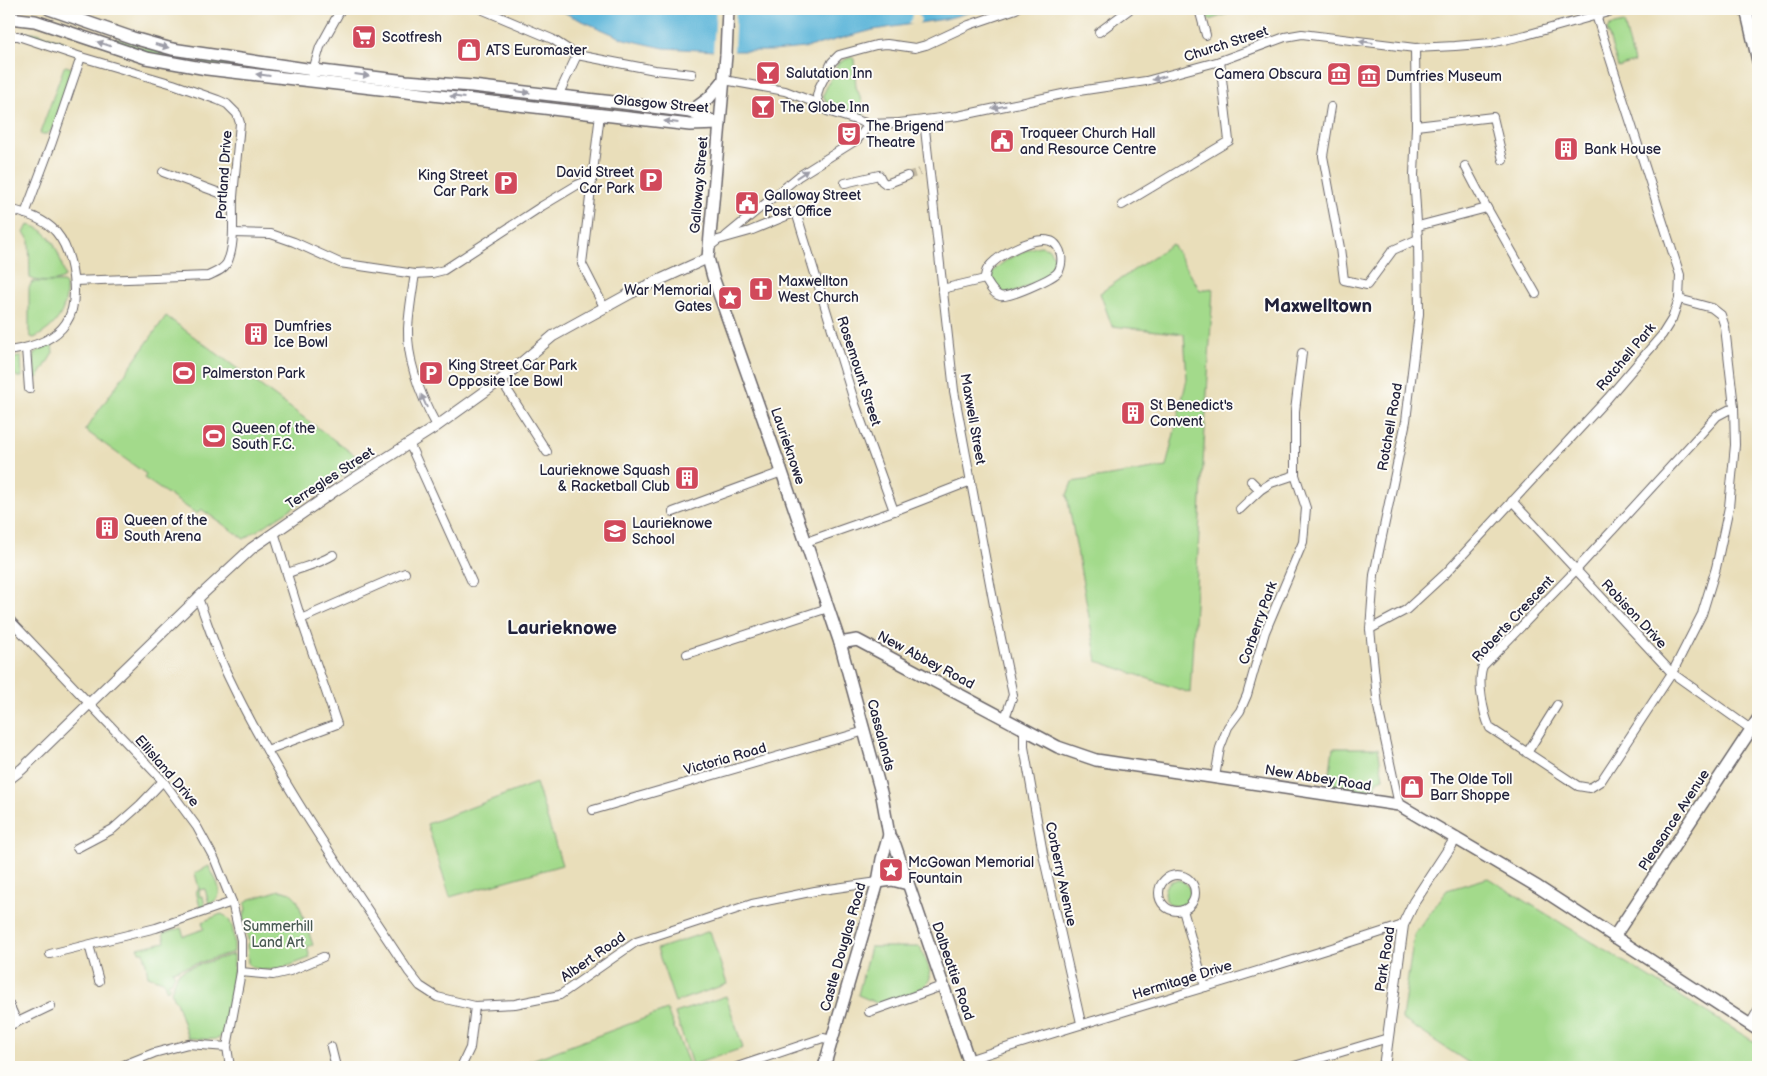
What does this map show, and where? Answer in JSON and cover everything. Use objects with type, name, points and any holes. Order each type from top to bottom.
[{"type":"main road","points":[[49,9],[133,38],[172,49],[312,75]]},
{"type":"main road","name":"Galloway Street","points":[[709,252],[726,55],[728,9]]},
{"type":"main road","points":[[1746,9],[1758,60]]},
{"type":"main road","points":[[9,18],[35,21],[146,58],[207,69],[312,75]]},
{"type":"main road","name":"Glasgow Street","points":[[312,75],[472,86],[558,96],[690,112],[720,124]]},
{"type":"main road","name":"Glasgow Street","points":[[312,75],[690,125],[720,124]]},
{"type":"main road","points":[[690,112],[709,98],[724,80]]},
{"type":"main road","name":"Laurieknowe","points":[[709,252],[713,277],[840,643]]},
{"type":"main road","name":"New Abbey Road","points":[[840,643],[857,640],[1005,718],[1024,730],[1058,747],[1096,760],[1399,806],[1538,887],[1754,1027]]},
{"type":"main road","name":"Cassalands","points":[[840,643],[882,796],[889,835]]},
{"type":"main road","name":"Pleasance Avenue","points":[[1614,937],[1758,719]]},
{"type":"main road","name":"Castle Douglas Road","points":[[824,1067],[878,882],[889,835]]},
{"type":"main road","name":"Dalbeattie Road","points":[[889,835],[896,846],[970,1064]]},
{"type":"main road","name":"Dalbeattie Road","points":[[882,859],[894,864],[908,884]]},
{"type":"main road","points":[[878,882],[892,880],[908,884]]},
{"type":"street","points":[[312,75],[320,47],[341,9]]},
{"type":"street","points":[[481,9],[552,39],[577,55],[654,70],[692,74]]},
{"type":"street","points":[[818,104],[819,88],[832,62],[839,54],[876,44],[915,48],[926,45],[969,25],[1016,9]]},
{"type":"street","points":[[1099,32],[1130,9]]},
{"type":"street","points":[[1199,9],[1206,35]]},
{"type":"street","name":"Church Street","points":[[724,80],[785,91],[818,104],[827,111],[868,124],[899,123],[958,116],[1072,92],[1146,81],[1220,61],[1285,37],[1302,34],[1414,48],[1490,42],[1526,35],[1615,9]]},
{"type":"street","name":"Rotchell Park","points":[[1370,629],[1406,610],[1446,573],[1608,398],[1662,336],[1672,319],[1679,299],[1680,274],[1596,15]]},
{"type":"street","name":"Portland Drive","points":[[9,36],[18,36],[81,58],[173,84],[227,104],[237,114],[240,123],[230,255],[227,263],[221,270],[208,276],[74,281]]},
{"type":"street","name":"Rotchell Road","points":[[1399,806],[1378,707],[1370,629],[1374,575],[1406,421],[1419,314],[1418,226],[1414,175],[1416,126],[1414,48]]},
{"type":"street","points":[[558,96],[577,55]]},
{"type":"street","points":[[25,214],[81,58]]},
{"type":"street","points":[[1122,205],[1230,141],[1220,61]]},
{"type":"street","points":[[1331,106],[1322,156],[1340,248],[1344,280],[1367,285],[1393,250],[1418,239]]},
{"type":"street","points":[[600,114],[582,264],[604,307]]},
{"type":"street","points":[[1416,126],[1493,117],[1503,160]]},
{"type":"street","name":"Maxwell Street","points":[[924,120],[954,391],[994,606],[1013,695],[1005,718]]},
{"type":"street","points":[[723,238],[799,176],[858,139],[868,124]]},
{"type":"street","points":[[1465,166],[1536,294]]},
{"type":"street","points":[[920,172],[929,171]]},
{"type":"street","points":[[163,172],[233,198]]},
{"type":"street","points":[[845,183],[880,176],[886,184],[906,176]]},
{"type":"street","points":[[232,233],[271,234],[294,242],[340,263],[415,274],[432,273],[444,270],[542,206],[577,185],[592,179]]},
{"type":"street","points":[[1418,226],[1487,208]]},
{"type":"street","points":[[9,209],[42,221],[56,232],[63,243],[74,281],[72,306],[66,323],[50,337],[26,348],[9,351]]},
{"type":"street","name":"Rosemount Street","points":[[709,252],[718,240],[750,231],[796,212],[855,404],[894,511]]},
{"type":"street","points":[[1050,241],[1058,248],[1061,256],[1061,264],[1056,274],[1017,294],[999,296],[992,291],[985,279],[985,273],[994,262],[1013,250],[1033,242],[1050,241]]},
{"type":"street","name":"Terregles Street","points":[[9,779],[22,769],[239,559],[274,532],[436,426],[501,380],[554,336],[604,307],[709,252]]},
{"type":"street","points":[[415,274],[408,329],[409,346],[424,402],[436,426]]},
{"type":"street","points":[[942,289],[985,279]]},
{"type":"street","name":"Roberts Crescent","points":[[1576,570],[1484,666],[1480,674],[1485,717],[1490,728],[1578,786],[1590,788],[1601,781],[1672,673],[1702,614],[1716,568],[1730,498],[1735,444],[1734,407],[1725,327],[1721,315],[1712,308],[1679,299]]},
{"type":"street","points":[[26,348],[29,389]]},
{"type":"street","name":"Corberry Park","points":[[1215,777],[1220,748],[1228,727],[1240,711],[1247,695],[1264,632],[1303,542],[1306,508],[1295,475],[1295,411],[1302,353]]},
{"type":"street","points":[[501,380],[547,452]]},
{"type":"street","points":[[1576,570],[1717,416],[1734,407]]},
{"type":"street","points":[[409,443],[472,582]]},
{"type":"street","points":[[673,512],[782,472]]},
{"type":"street","points":[[1240,510],[1270,483],[1295,475]]},
{"type":"street","points":[[806,542],[972,481]]},
{"type":"street","points":[[1251,481],[1260,490]]},
{"type":"street","name":"Robison Drive","points":[[1512,501],[1672,673],[1752,730]]},
{"type":"street","points":[[267,750],[337,724],[274,532]]},
{"type":"street","points":[[288,574],[305,566],[324,562],[333,555]]},
{"type":"street","points":[[302,619],[405,573]]},
{"type":"street","name":"Albert Road","points":[[198,598],[228,676],[267,750],[314,828],[420,986],[437,997],[475,1006],[515,1004],[560,994],[636,942],[752,904],[815,891],[878,882]]},
{"type":"street","points":[[688,654],[828,608]]},
{"type":"street","name":"Ellisland Drive","points":[[9,619],[163,781],[197,827],[215,860],[232,902],[241,940],[241,972],[227,1047],[230,1067]]},
{"type":"street","points":[[1527,753],[1557,705]]},
{"type":"street","name":"Corberry Avenue","points":[[1024,730],[1024,747],[1044,859],[1081,1023]]},
{"type":"street","name":"Victoria Road","points":[[593,810],[865,731]]},
{"type":"street","points":[[77,848],[113,829],[163,781]]},
{"type":"street","name":"Park Road","points":[[1384,1067],[1403,925],[1414,902],[1456,838]]},
{"type":"street","points":[[1172,876],[1184,877],[1192,885],[1194,896],[1188,907],[1183,910],[1172,910],[1163,904],[1160,899],[1159,894],[1162,883],[1172,876]]},
{"type":"street","points":[[1758,887],[1758,906]]},
{"type":"street","points":[[50,954],[156,928],[232,902]]},
{"type":"street","points":[[1183,910],[1205,987]]},
{"type":"street","name":"Hermitage Drive","points":[[970,1064],[1081,1023],[1205,987],[1403,925]]},
{"type":"street","points":[[89,945],[99,981]]},
{"type":"street","points":[[241,972],[273,975],[323,957]]},
{"type":"street","points":[[870,1012],[942,986]]},
{"type":"street","points":[[9,1004],[17,1022]]},
{"type":"street","points":[[9,1026],[51,1006]]},
{"type":"street","points":[[461,1067],[470,1048],[475,1006]]},
{"type":"street","points":[[1754,1027],[1758,1010]]},
{"type":"street","points":[[738,1067],[822,1038],[832,1040]]},
{"type":"street","points":[[1291,1067],[1388,1038]]},
{"type":"street","points":[[119,1067],[154,1052],[188,1044],[227,1047]]},
{"type":"street","points":[[331,1047],[336,1067]]},
{"type":"green space","points":[[1206,9],[1243,9],[1209,20]]},
{"type":"green space","points":[[1624,23],[1634,62],[1618,67],[1607,30],[1610,26]]},
{"type":"green space","points":[[33,32],[65,42],[63,46],[22,34]]},
{"type":"green space","points":[[117,38],[142,47],[166,52],[166,57],[140,52],[115,44]]},
{"type":"green space","points":[[851,57],[854,59],[856,87],[865,114],[861,118],[828,106],[823,95],[838,63]]},
{"type":"green space","points":[[203,59],[257,66],[257,70],[202,64]]},
{"type":"green space","points":[[64,67],[74,69],[53,129],[47,134],[41,134]]},
{"type":"green space","points":[[28,225],[44,232],[54,245],[58,252],[65,277],[48,282],[30,278],[29,239],[24,233]]},
{"type":"green space","points":[[1172,244],[1200,290],[1213,288],[1190,693],[1097,661],[1067,495],[1072,482],[1166,467],[1187,379],[1184,334],[1112,326],[1100,293]]},
{"type":"green space","points":[[1041,246],[1048,248],[1056,259],[1052,270],[1030,285],[1010,293],[1001,292],[991,285],[990,277],[1004,262],[1020,253]]},
{"type":"green space","points":[[32,282],[63,282],[66,284],[63,309],[55,323],[34,338],[31,337],[29,331],[29,288]]},
{"type":"green space","name":"Palmerston Park","points":[[166,316],[364,462],[244,539],[201,509],[197,514],[144,478],[146,474],[85,430]]},
{"type":"green space","points":[[52,344],[53,353],[38,378],[35,377],[34,353]]},
{"type":"green space","points":[[21,357],[22,377],[17,377],[9,366],[9,358]]},
{"type":"green space","points":[[1333,748],[1378,748],[1383,778],[1377,781],[1370,795],[1328,788]]},
{"type":"green space","points":[[536,783],[562,865],[450,897],[427,824]]},
{"type":"green space","points":[[209,866],[219,887],[218,897],[209,904],[205,889],[199,890],[200,897],[203,896],[205,906],[200,907],[196,891],[199,889],[195,873]]},
{"type":"green space","points":[[1488,878],[1758,1044],[1758,1067],[1475,1067],[1402,1019],[1414,935],[1447,890]]},
{"type":"green space","points":[[1177,880],[1186,884],[1190,893],[1186,902],[1177,906],[1168,902],[1164,893],[1168,884]]},
{"type":"green space","name":"Summerhill Land Art","points":[[280,890],[291,893],[297,899],[313,945],[307,947],[310,958],[279,969],[263,970],[255,968],[248,964],[247,944],[249,942],[243,919],[246,909],[245,904],[248,900]]},
{"type":"green space","points":[[221,914],[226,916],[231,925],[234,936],[234,952],[172,971],[175,974],[168,984],[170,986],[167,991],[163,981],[148,976],[144,952],[139,952],[138,948],[165,942],[163,933],[181,928],[184,936],[204,929],[202,922]]},
{"type":"green space","points":[[710,931],[727,984],[675,1002],[657,949]]},
{"type":"green space","points":[[870,947],[920,947],[929,970],[930,977],[928,982],[916,991],[879,1004],[858,995]]},
{"type":"green space","points":[[234,954],[231,999],[223,1033],[216,1039],[188,1038],[171,991],[178,973],[188,968]]},
{"type":"green space","points":[[726,996],[743,1048],[692,1065],[675,1013]]},
{"type":"green space","points":[[667,1010],[690,1067],[513,1067]]},
{"type":"water","points":[[558,9],[983,9],[945,19],[873,30],[805,48],[772,51],[718,51],[664,48],[624,39]]},
{"type":"pier","points":[[716,9],[736,9],[734,52],[713,52]]},
{"type":"pier","points":[[910,9],[916,9],[921,20],[918,26],[908,24],[913,16]]},
{"type":"tunnel","points":[[907,176],[920,172]]},
{"type":"place","name":"Scotfresh","points":[[364,37]]},
{"type":"place","name":"ATS Euromaster","points":[[469,50]]},
{"type":"place","name":"Salutation Inn","points":[[768,73]]},
{"type":"place","name":"Camera Obscura","points":[[1339,74]]},
{"type":"place","name":"Dumfries Museum","points":[[1369,76]]},
{"type":"place","name":"The Globe Inn","points":[[763,107]]},
{"type":"place","name":"The Brigend Theatre","points":[[849,134]]},
{"type":"place","name":"Troqueer Church Hall and Resource Centre","points":[[1002,141]]},
{"type":"place","name":"Bank House","points":[[1566,149]]},
{"type":"place","name":"David Street Car Park","points":[[651,180]]},
{"type":"place","name":"King Street Car Park","points":[[506,183]]},
{"type":"place","name":"Galloway Street Post Office","points":[[747,203]]},
{"type":"place","name":"Maxwellton West Church","points":[[761,289]]},
{"type":"place","name":"War Memorial Gates","points":[[730,298]]},
{"type":"place","name":"Dumfries Ice Bowl","points":[[256,334]]},
{"type":"place","name":"Palmerston Park","points":[[184,373]]},
{"type":"place","name":"King Street Car Park Opposite Ice Bowl","points":[[431,373]]},
{"type":"place","name":"St Benedict's Convent","points":[[1133,413]]},
{"type":"place","name":"Queen of the South F.C.","points":[[214,436]]},
{"type":"place","name":"Laurieknowe Squash & Racketball Club","points":[[687,478]]},
{"type":"place","name":"Queen of the South Arena","points":[[107,528]]},
{"type":"place","name":"Laurieknowe School","points":[[615,531]]},
{"type":"place","name":"The Olde Toll Barr Shoppe","points":[[1412,787]]},
{"type":"place","name":"McGowan Memorial Fountain","points":[[891,870]]},
{"type":"district","name":"Maxwelltown","points":[[1318,306]]},
{"type":"district","name":"Laurieknowe","points":[[562,628]]}]
